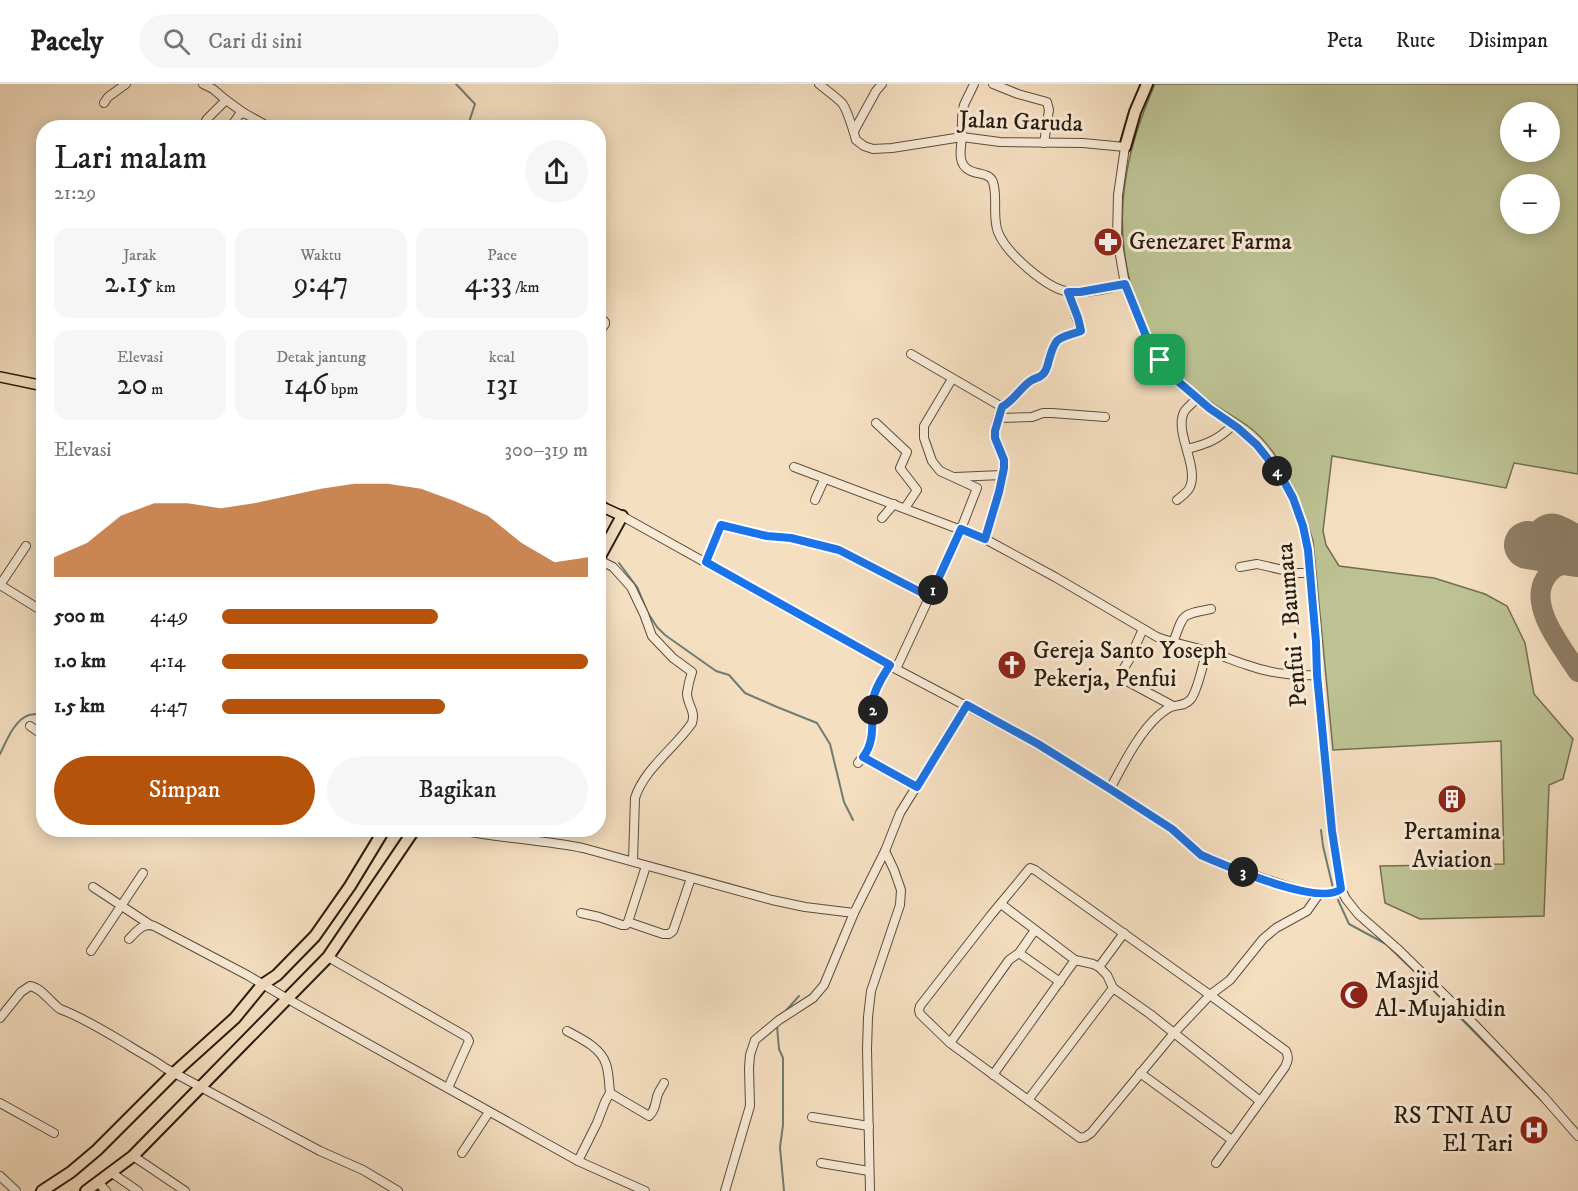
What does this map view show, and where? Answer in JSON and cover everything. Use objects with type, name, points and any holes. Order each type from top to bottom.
[{"type":"highway","name":"Penfui - Baumata","points":[[1125,147],[1135,112],[1147,84]]},
{"type":"highway","points":[[606,547],[622,516]]},
{"type":"highway","points":[[42,1191],[71,1172],[98,1150],[174,1073],[235,1018],[262,985],[277,975],[315,936],[350,886],[380,837]]},
{"type":"highway","points":[[86,1191],[102,1186],[112,1173],[133,1156],[328,957],[409,837]]},
{"type":"main road","points":[[0,377],[36,384]]},
{"type":"main road","points":[[606,511],[622,516]]},
{"type":"street","points":[[104,103],[108,96],[126,84]]},
{"type":"street","points":[[203,84],[257,120]]},
{"type":"street","points":[[819,84],[843,105],[854,131]]},
{"type":"street","points":[[854,131],[882,84]]},
{"type":"street","points":[[974,84],[965,103],[962,118],[961,156],[964,167],[988,176],[993,181],[997,230],[1004,243],[1024,266],[1068,292],[1125,284]]},
{"type":"street","points":[[993,84],[1047,102],[1049,110],[1044,143]]},
{"type":"street","points":[[206,120],[226,100]]},
{"type":"street","points":[[236,120],[244,113]]},
{"type":"street","name":"Jalan Garuda","points":[[854,131],[859,143],[873,149],[912,146],[962,136],[1000,142],[1083,143],[1125,147]]},
{"type":"street","name":"Penfui - Baumata","points":[[1125,147],[1120,176],[1117,238],[1125,284],[1148,341],[1173,377],[1257,445],[1280,474],[1293,498],[1303,526],[1308,550],[1337,891],[1358,914],[1400,951],[1474,1024],[1555,1108],[1578,1136]]},
{"type":"street","points":[[985,539],[999,492],[1004,460],[995,438],[998,418],[1002,407],[1011,402],[1029,381],[1042,376],[1056,340],[1081,331],[1068,292]]},
{"type":"street","points":[[911,354],[1002,407]]},
{"type":"street","points":[[917,787],[861,760],[872,738],[874,697],[878,685],[893,667],[930,597],[977,488],[940,471],[935,466],[924,438],[924,426],[952,379]]},
{"type":"street","points":[[1177,500],[1190,488],[1192,480],[1183,426],[1184,412],[1197,398]]},
{"type":"street","points":[[998,418],[1032,417],[1052,412],[1105,417]]},
{"type":"street","points":[[876,423],[907,452],[900,468],[917,490],[905,508]]},
{"type":"street","points":[[1187,449],[1209,443],[1233,425]]},
{"type":"street","points":[[794,467],[985,539],[1098,601],[1143,629],[1173,643],[1263,669],[1317,675]]},
{"type":"street","points":[[951,477],[1002,475]]},
{"type":"street","points":[[815,500],[824,480]]},
{"type":"street","points":[[882,518],[894,504]]},
{"type":"street","points":[[622,516],[893,667],[1038,744],[1172,829],[1201,855],[1298,890],[1319,894],[1337,891]]},
{"type":"street","points":[[706,562],[721,525],[839,550],[930,597]]},
{"type":"street","points":[[26,546],[0,585],[36,607]]},
{"type":"street","points":[[606,564],[613,567],[631,587],[652,636],[673,658],[692,672],[687,693],[693,712],[692,723],[646,777],[634,798],[633,861]]},
{"type":"street","points":[[1240,567],[1257,564],[1296,573],[1310,573]]},
{"type":"street","points":[[1173,643],[1185,616],[1211,609]]},
{"type":"street","points":[[1143,629],[1122,671],[1121,678],[1173,706]]},
{"type":"street","points":[[1110,789],[1141,735],[1156,717],[1173,706],[1191,700],[1207,651]]},
{"type":"street","points":[[725,1191],[750,1106],[750,1055],[756,1040],[779,1020],[819,992],[900,813],[967,705]]},
{"type":"street","points":[[30,726],[36,730]]},
{"type":"street","points":[[500,837],[556,843],[633,861],[772,900],[854,913]]},
{"type":"street","points":[[870,1191],[867,1049],[869,1003],[900,905],[901,890],[885,850]]},
{"type":"street","points":[[581,913],[626,925],[646,866]]},
{"type":"street","points":[[1216,1163],[1285,1067],[1288,1061],[1286,1051],[1210,996],[1124,933],[1035,870],[1030,868],[1026,872],[919,1010],[920,1014],[950,1043],[1080,1138],[1085,1137],[1091,1133],[1174,1034],[1210,996],[1230,980],[1263,939],[1276,928],[1307,911],[1319,894]]},
{"type":"street","points":[[91,951],[143,873]]},
{"type":"street","points":[[628,922],[669,934],[673,931],[691,878]]},
{"type":"street","points":[[93,887],[149,924],[247,975],[489,1112],[578,1161],[645,1191]]},
{"type":"street","points":[[1001,904],[1075,960],[1099,967],[1107,975],[1113,988],[1150,1014],[1260,1101]]},
{"type":"street","points":[[129,939],[139,929],[149,924]]},
{"type":"street","points":[[950,1043],[1009,960],[1019,953],[1035,930]]},
{"type":"street","points":[[1099,967],[1124,933]]},
{"type":"street","points":[[1019,953],[1060,982]]},
{"type":"street","points":[[328,957],[467,1036],[469,1041],[448,1088]]},
{"type":"street","points":[[993,1075],[1075,960]]},
{"type":"street","points":[[0,1018],[21,992],[30,986],[37,987],[60,1009],[106,1031],[174,1073],[320,1151],[363,1170],[398,1191]]},
{"type":"street","points":[[1028,1100],[1113,988]]},
{"type":"street","points":[[567,1031],[598,1050],[603,1057],[607,1066],[610,1093],[578,1161]]},
{"type":"street","points":[[1140,1073],[1232,1140]]},
{"type":"street","points":[[610,1093],[649,1116],[655,1108],[657,1095],[664,1083]]},
{"type":"street","points":[[0,1103],[54,1133]]},
{"type":"street","points":[[462,1154],[489,1112]]},
{"type":"street","points":[[812,1117],[869,1126]]},
{"type":"street","points":[[133,1156],[185,1191]]},
{"type":"street","points":[[821,1163],[869,1171]]},
{"type":"street","points":[[112,1173],[138,1191]]},
{"type":"street","points":[[0,1176],[11,1190]]},
{"type":"green space","points":[[1155,84],[1578,84],[1578,474],[1514,463],[1506,488],[1332,456],[1323,531],[1326,545],[1339,566],[1434,578],[1485,594],[1507,606],[1525,643],[1534,694],[1573,739],[1563,779],[1549,785],[1544,916],[1420,919],[1385,903],[1380,866],[1504,864],[1501,741],[1333,750],[1313,541],[1303,511],[1289,479],[1260,437],[1196,391],[1169,364],[1140,314],[1131,286],[1125,258],[1123,200],[1127,171],[1138,127]]},
{"type":"waterway","points":[[456,84],[475,104],[470,120]]},
{"type":"waterway","points":[[619,563],[637,587],[648,613],[665,635],[716,671],[729,675],[745,693],[817,723],[830,744],[844,802],[853,820]]},
{"type":"waterway","points":[[0,754],[19,722],[29,715],[36,714]]},
{"type":"waterway","points":[[1321,830],[1333,888]]},
{"type":"waterway","points":[[1338,900],[1349,924],[1386,944],[1422,979]]},
{"type":"waterway","points":[[1428,985],[1547,1106]]},
{"type":"waterway","points":[[783,1014],[799,996]]},
{"type":"waterway","points":[[777,1026],[779,1049],[783,1058],[783,1125],[780,1147],[784,1191]]},
{"type":"taxiway","points":[[1558,566],[1544,560],[1536,552],[1534,541],[1539,530],[1549,524],[1556,524],[1578,535]]},
{"type":"taxiway","points":[[1578,565],[1561,565],[1551,571],[1541,590],[1544,614],[1556,639],[1578,672]]},
{"type":"runway","points":[[1528,545],[1578,553]]},
{"type":"place","name":"Genezaret Farma","points":[[1108,242]]},
{"type":"place","name":"Gereja Santo Yoseph Pekerja, Penfui","points":[[1012,665]]},
{"type":"place","name":"Pertamina Aviation","points":[[1452,799]]},
{"type":"place","name":"Masjid Al-Mujahidin","points":[[1354,995]]},
{"type":"place","name":"RS TNI AU El Tari","points":[[1534,1130]]},
{"type":"route","points":[[1125,284],[1148,341],[1160,360],[1173,377],[1257,445],[1280,474],[1293,498],[1303,526],[1308,550],[1332,831],[1341,889],[1338,892],[1319,894],[1298,890],[1201,855],[1172,829],[1110,789],[1038,744],[967,705],[917,787],[903,780],[863,757],[872,738],[874,697],[890,665],[706,562],[721,525],[839,550],[930,597],[961,529],[985,539],[1004,468],[1004,460],[995,438],[996,423],[1002,407],[1011,402],[1029,381],[1042,376],[1056,340],[1081,331],[1068,292],[1125,284]]}]
